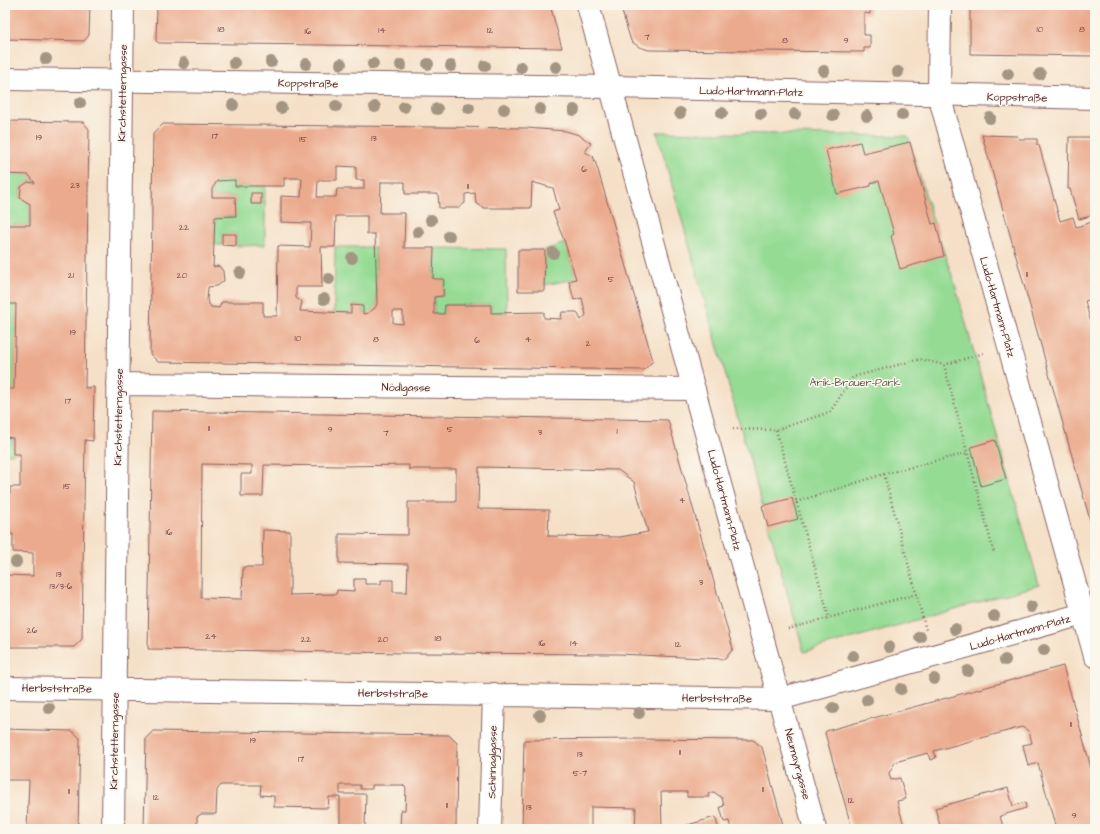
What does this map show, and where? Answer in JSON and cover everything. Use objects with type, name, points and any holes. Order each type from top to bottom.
[{"type":"street","name":"Kirchstetterngasse","points":[[112,829],[123,5]]},
{"type":"street","points":[[588,5],[611,87]]},
{"type":"street","points":[[939,95],[940,5]]},
{"type":"street","name":"Koppstraße","points":[[5,79],[611,87]]},
{"type":"street","name":"Ludo-Hartmann-Platz","points":[[611,87],[939,95],[1083,614],[780,699],[611,87]]},
{"type":"street","name":"Koppstraße","points":[[939,95],[1095,98]]},
{"type":"street","name":"Nödlgasse","points":[[118,384],[694,389]]},
{"type":"street","points":[[1083,614],[1095,656]]},
{"type":"street","name":"Herbststraße","points":[[5,688],[780,699]]},
{"type":"street","name":"Schinnaglgasse","points":[[490,829],[494,694]]},
{"type":"street","name":"Neumayrgasse","points":[[780,699],[815,829]]},
{"type":"path","points":[[705,428],[776,430],[830,412],[853,377],[920,359],[944,365],[1009,346]]},
{"type":"path","points":[[944,365],[994,553]]},
{"type":"path","points":[[776,430],[829,617]]},
{"type":"path","points":[[796,502],[884,474],[967,453]]},
{"type":"path","points":[[884,474],[934,656]]},
{"type":"path","points":[[763,636],[916,594]]},
{"type":"green space","name":"Arik-Brauer-Park","points":[[657,132],[908,136],[934,224],[954,281],[1039,585],[804,652]]},
{"type":"green space","points":[[5,174],[29,175],[35,183],[28,182],[21,187],[20,198],[30,204],[30,225],[5,225]]},
{"type":"green space","points":[[235,180],[236,186],[265,186],[265,245],[236,246],[236,234],[222,234],[222,245],[214,245],[215,217],[235,216],[235,197],[212,197],[212,189],[217,181]],"holes":[[[261,193],[261,204],[251,204],[251,194]]]},
{"type":"green space","points":[[565,243],[576,279],[544,285],[545,250]]},
{"type":"green space","points":[[335,247],[375,247],[377,304],[372,311],[363,314],[363,306],[352,305],[351,313],[334,313]]},
{"type":"green space","points":[[434,248],[506,249],[507,313],[491,313],[491,305],[445,305],[444,314],[434,314],[434,297],[443,296],[444,280],[433,279]]},
{"type":"green space","points":[[5,304],[16,304],[14,389],[6,389],[6,437],[13,438],[13,454],[5,454]]},
{"type":"building","points":[[5,5],[90,5],[89,35],[84,41],[5,39]]},
{"type":"building","points":[[157,5],[550,5],[562,48],[159,43],[156,41]]},
{"type":"building","points":[[620,5],[740,5],[750,7],[750,5],[870,5],[870,14],[864,13],[864,35],[870,35],[870,48],[864,48],[864,52],[649,50],[639,47],[631,41]]},
{"type":"building","points":[[970,5],[1093,5],[1093,56],[970,54]]},
{"type":"building","points":[[5,121],[83,122],[89,129],[85,388],[94,387],[93,441],[85,440],[82,639],[74,647],[5,647],[5,575],[33,576],[33,553],[13,552],[13,534],[5,534],[5,494],[10,494],[10,487],[20,487],[20,454],[13,454],[13,438],[6,437],[6,389],[14,389],[16,304],[5,304],[5,225],[30,225],[30,204],[20,198],[21,187],[28,182],[35,183],[29,175],[5,174]]},
{"type":"building","points":[[163,124],[526,128],[566,131],[579,135],[591,143],[585,152],[593,156],[598,170],[653,361],[644,370],[158,362],[150,354],[153,134]],"holes":[[[337,166],[356,167],[356,180],[364,180],[364,189],[337,189],[336,197],[317,197],[318,180],[337,180]],[[284,178],[302,178],[301,197],[281,196],[281,222],[311,223],[310,247],[278,246],[277,316],[263,316],[263,302],[222,302],[219,308],[211,307],[207,300],[208,287],[217,286],[224,281],[223,271],[219,266],[213,267],[215,217],[236,216],[235,197],[212,197],[212,189],[217,181],[235,180],[235,186],[284,186]],[[381,182],[405,182],[405,194],[438,194],[439,208],[458,208],[465,203],[465,194],[475,193],[476,203],[484,208],[531,208],[532,182],[553,188],[559,210],[553,212],[565,243],[576,279],[569,281],[574,300],[582,298],[586,315],[581,320],[577,312],[562,312],[561,319],[544,318],[544,312],[491,313],[491,305],[445,305],[444,314],[434,314],[434,297],[443,296],[444,279],[433,279],[434,248],[404,248],[405,213],[380,213]],[[336,216],[367,216],[367,234],[375,234],[377,304],[375,308],[368,313],[363,314],[363,306],[351,305],[351,313],[300,311],[302,302],[296,298],[296,287],[322,287],[321,247],[335,247]],[[393,311],[403,311],[403,324],[393,323]]]},
{"type":"building","points":[[982,135],[1017,136],[1019,139],[1037,139],[1037,145],[1039,145],[1060,221],[1073,217],[1076,227],[1095,221],[1095,298],[1085,301],[1093,330],[1095,330],[1095,538]]},
{"type":"building","points":[[1069,137],[1095,137],[1095,215],[1079,219],[1070,189],[1068,189]]},
{"type":"building","points":[[860,142],[863,153],[910,142],[932,224],[936,223],[944,256],[900,269],[891,236],[894,234],[879,181],[871,183],[871,186],[837,194],[826,150]]},
{"type":"building","points":[[251,193],[261,193],[261,204],[251,204]]},
{"type":"building","points":[[222,234],[236,234],[236,246],[222,245]]},
{"type":"building","points":[[518,250],[545,250],[544,291],[518,291]]},
{"type":"building","points":[[152,411],[668,420],[733,649],[725,659],[619,654],[407,653],[148,649]],"holes":[[[202,464],[252,465],[252,474],[241,474],[241,496],[263,496],[264,465],[409,465],[409,469],[456,469],[456,502],[408,502],[408,535],[339,534],[339,563],[408,564],[407,592],[393,592],[393,580],[381,580],[381,584],[365,584],[365,579],[354,579],[354,591],[337,590],[336,594],[290,595],[290,531],[263,530],[262,567],[243,567],[242,599],[201,598]],[[479,467],[618,470],[634,482],[648,532],[620,537],[548,536],[549,510],[478,509]]]},
{"type":"building","points":[[995,440],[1006,479],[981,486],[971,447]]},
{"type":"building","points":[[792,498],[798,519],[768,527],[762,506]]},
{"type":"building","points":[[1063,666],[1095,782],[1095,829],[1056,829],[1038,763],[1028,766],[1023,745],[1032,743],[1029,731],[1022,727],[934,751],[936,758],[930,760],[928,753],[895,762],[889,773],[891,780],[900,778],[906,799],[897,801],[905,829],[852,829],[825,733],[826,731]]},
{"type":"building","points":[[5,729],[72,731],[80,738],[78,829],[27,829],[29,780],[5,780]]},
{"type":"building","points":[[153,731],[449,735],[457,743],[456,829],[400,829],[401,810],[405,810],[406,788],[403,785],[372,785],[372,789],[360,789],[360,785],[340,785],[340,794],[366,794],[365,826],[368,829],[340,829],[340,797],[329,797],[328,808],[274,807],[274,796],[260,795],[261,785],[221,785],[217,790],[216,814],[201,814],[197,817],[197,829],[144,829],[146,738]]},
{"type":"building","points":[[524,740],[753,740],[762,747],[784,829],[731,829],[729,821],[724,822],[720,807],[724,806],[722,798],[714,792],[708,793],[709,797],[687,797],[687,792],[661,792],[662,829],[635,829],[636,808],[591,807],[591,829],[522,829]]},
{"type":"building","points":[[1008,788],[1013,806],[1025,802],[1026,808],[1000,816],[1003,826],[993,829],[941,829],[935,808]]},
{"type":"building","points":[[715,817],[719,829],[674,829]]}]
